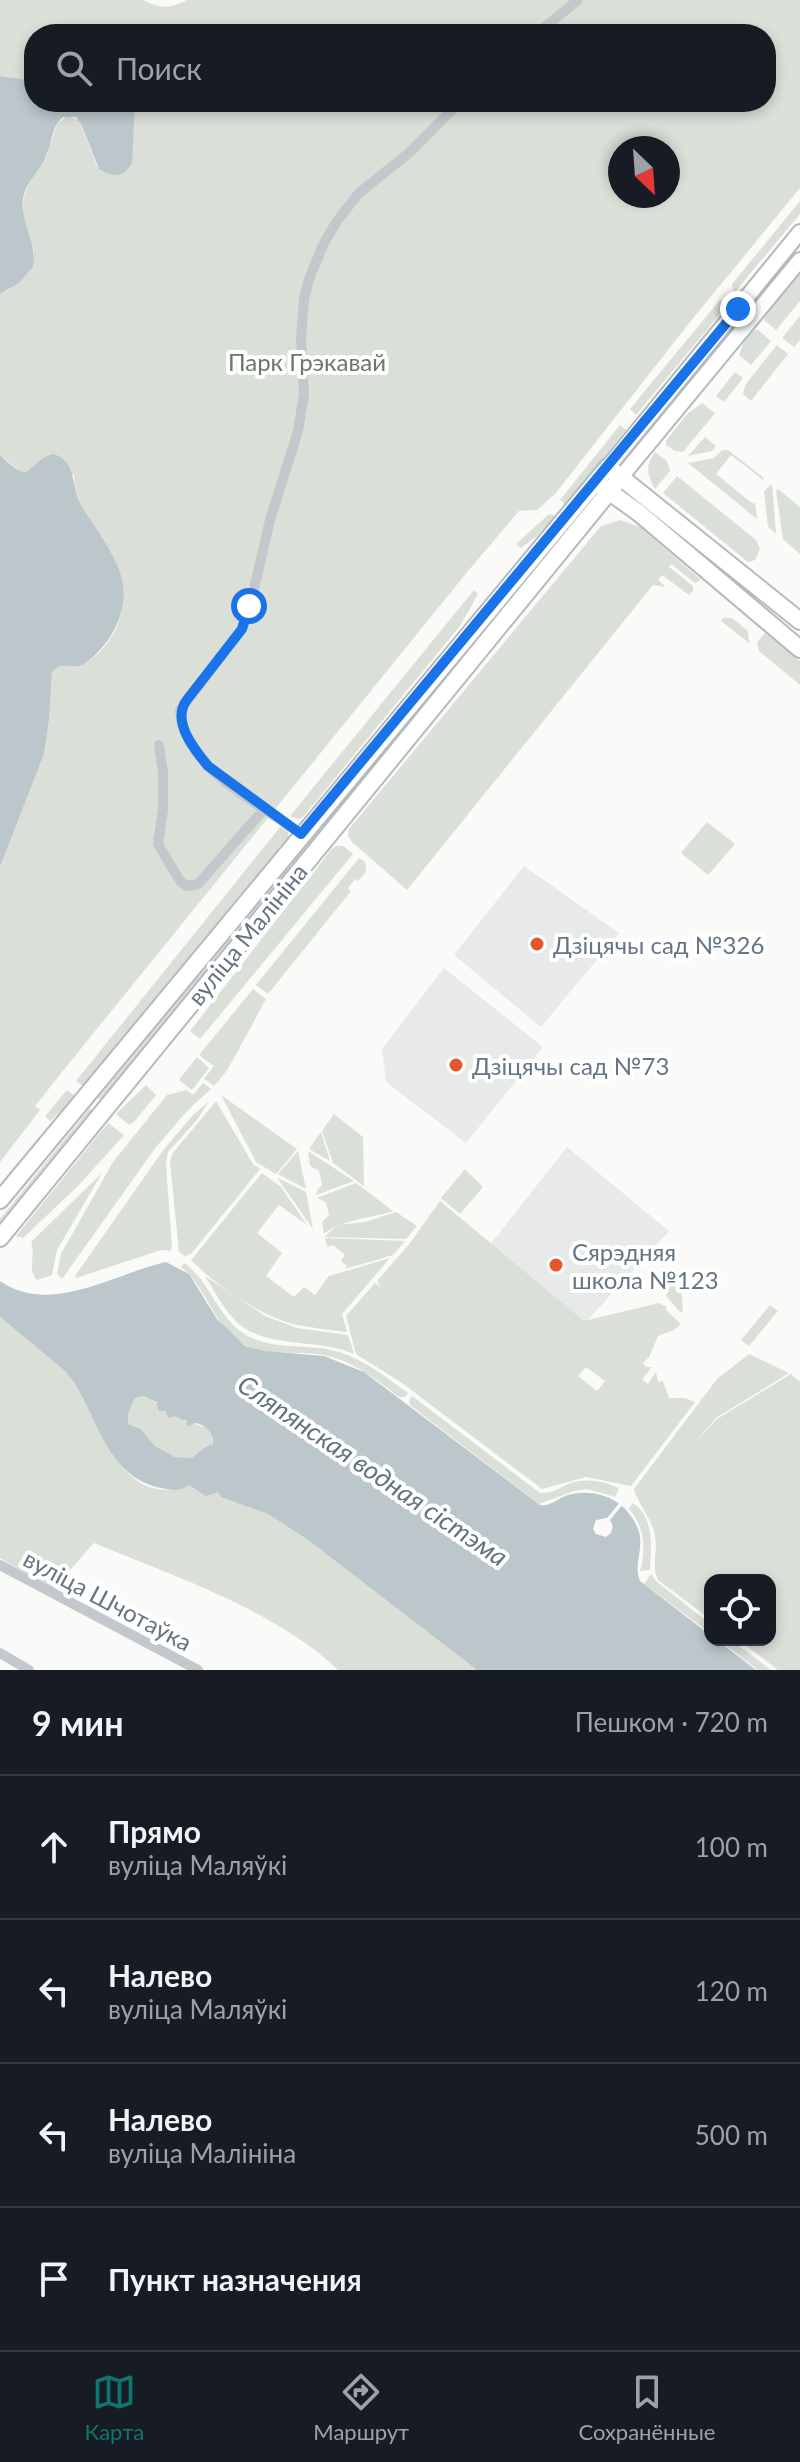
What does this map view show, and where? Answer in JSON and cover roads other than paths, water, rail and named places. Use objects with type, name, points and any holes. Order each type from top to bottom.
[{"type":"main road","name":"вуліца Малініна","points":[[614,472],[800,232]]},
{"type":"main road","name":"вуліца Малініна","points":[[0,1200],[301,834],[800,260]]},
{"type":"main road","points":[[614,472],[800,621]]},
{"type":"main road","name":"вуліца Малініна","points":[[1,1236],[330,831],[602,486]]},
{"type":"main road","points":[[602,486],[639,513],[800,649]]},
{"type":"main road","points":[[314,819],[330,831]]},
{"type":"street","points":[[548,24],[578,0]]},
{"type":"street","points":[[301,834],[208,766],[187,735],[180,710],[242,629],[252,598],[270,520],[298,431],[304,394],[301,339],[304,299],[324,243],[359,193],[409,153],[450,112]]},
{"type":"street","points":[[159,745],[163,810],[158,844],[180,881],[187,886],[198,884],[265,808]]},
{"type":"street","name":"вуліца Шчотаўка","points":[[0,1565],[198,1670]]},
{"type":"street","points":[[0,1653],[29,1670]]},
{"type":"water","points":[[0,76],[24,80],[24,112],[135,112],[132,163],[130,168],[118,175],[99,169],[76,117],[63,117],[59,121],[46,156],[24,194],[23,213],[33,248],[33,267],[19,283],[0,294]]},
{"type":"water","points":[[53,454],[61,457],[70,468],[81,505],[104,540],[121,575],[122,611],[112,633],[97,653],[83,665],[59,666],[52,672],[44,754],[0,867],[0,455],[25,472]]},
{"type":"water","name":"Сляпянская водная сістэма","points":[[166,1262],[189,1274],[217,1319],[245,1346],[264,1351],[324,1356],[364,1372],[540,1505],[579,1493],[611,1499],[628,1512],[639,1532],[640,1581],[704,1630],[704,1646],[725,1646],[756,1670],[477,1670],[308,1540],[268,1514],[221,1497],[218,1492],[206,1496],[189,1485],[172,1490],[142,1481],[126,1470],[114,1456],[66,1372],[0,1317],[0,1281],[20,1291],[40,1294],[61,1294]],"holes":[[[144,1396],[156,1402],[159,1411],[165,1411],[169,1418],[175,1416],[186,1420],[187,1426],[196,1423],[206,1428],[211,1433],[213,1444],[192,1458],[175,1457],[155,1446],[141,1429],[128,1424],[128,1414],[135,1398]]]},
{"type":"place","name":"Дзіцячы сад №326","points":[[537,944]]},
{"type":"place","name":"Дзіцячы сад №73","points":[[456,1065]]},
{"type":"place","name":"Сярэдняя школа №123","points":[[556,1265]]},
{"type":"park label","name":"Парк Грэкавай","points":[[307,361]]}]
